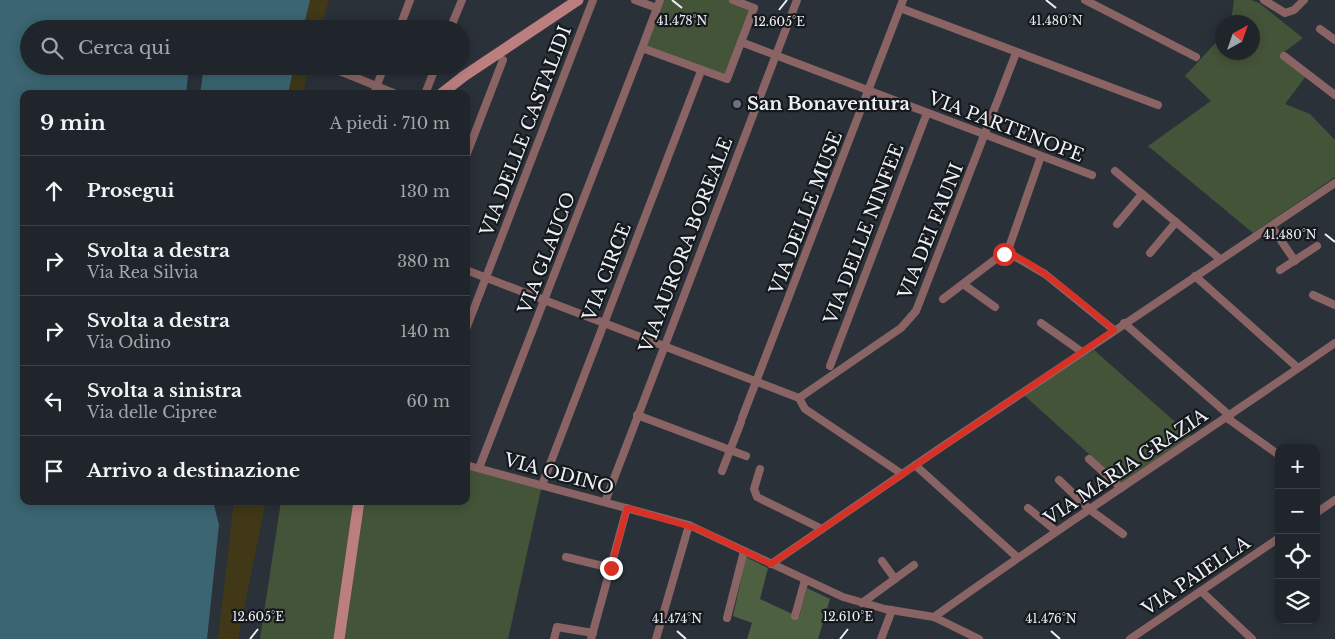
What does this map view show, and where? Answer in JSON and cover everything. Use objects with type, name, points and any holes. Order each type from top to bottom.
[{"type":"main road","points":[[470,72],[578,0]]},
{"type":"main road","points":[[447,90],[466,75]]},
{"type":"main road","points":[[339,639],[358,505]]},
{"type":"street","points":[[402,20],[410,0]]},
{"type":"street","points":[[454,20],[462,0]]},
{"type":"street","name":"VIA DELLE CASTALIDI","points":[[470,319],[593,0]]},
{"type":"street","points":[[635,0],[657,8]]},
{"type":"street","name":"VIA GLAUCO","points":[[480,468],[660,0]]},
{"type":"street","points":[[642,48],[727,79],[754,8],[733,0]]},
{"type":"street","name":"VIA AURORA BOREALE","points":[[605,502],[663,346],[797,0]]},
{"type":"street","name":"VIA DELLE MUSE","points":[[722,471],[903,0]]},
{"type":"street","points":[[1084,0],[1196,57]]},
{"type":"street","points":[[1264,0],[1285,13],[1294,10],[1304,0]]},
{"type":"street","points":[[900,8],[1158,105]]},
{"type":"street","points":[[1320,29],[1335,40]]},
{"type":"street","name":"VIA PARTENOPE","points":[[741,42],[1092,175]]},
{"type":"street","name":"VIA DEI FAUNI","points":[[798,398],[900,328],[916,311],[986,136],[1016,52]]},
{"type":"street","points":[[1284,56],[1335,94]]},
{"type":"street","points":[[470,146],[503,60]]},
{"type":"street","name":"VIA CIRCE","points":[[542,485],[701,71]]},
{"type":"street","points":[[346,75],[375,90],[381,75]]},
{"type":"street","points":[[427,90],[432,75]]},
{"type":"street","name":"VIA DELLE NINFEE","points":[[830,366],[927,113]]},
{"type":"street","points":[[943,298],[1007,253],[1041,156]]},
{"type":"street","points":[[1115,171],[1220,259]]},
{"type":"street","points":[[771,564],[1114,330],[1270,226],[1334,186]]},
{"type":"street","points":[[1117,224],[1142,194]]},
{"type":"street","points":[[1150,253],[1176,222]]},
{"type":"street","points":[[1270,226],[1295,261]]},
{"type":"street","points":[[1280,270],[1318,246]]},
{"type":"street","points":[[1007,253],[1041,271],[1114,330]]},
{"type":"street","points":[[470,271],[756,380],[798,398],[805,409],[902,474]]},
{"type":"street","points":[[1195,276],[1298,368]]},
{"type":"street","points":[[963,284],[995,307]]},
{"type":"street","points":[[1313,295],[1335,304]]},
{"type":"street","points":[[1041,323],[1082,352]]},
{"type":"street","points":[[1124,324],[1228,417],[1275,452]]},
{"type":"street","name":"VIA MARIA GRAZIA","points":[[934,617],[1017,557],[1228,417],[1335,343]]},
{"type":"street","points":[[637,415],[746,456]]},
{"type":"street","points":[[1089,459],[1121,488]]},
{"type":"street","points":[[915,465],[1017,557]]},
{"type":"street","name":"VIA ODINO","points":[[470,466],[689,526],[805,580],[862,603],[934,617],[979,639]]},
{"type":"street","points":[[760,469],[754,489],[756,496],[822,529]]},
{"type":"street","points":[[1059,480],[1090,509],[1123,534]]},
{"type":"street","points":[[1320,510],[1335,500]]},
{"type":"street","points":[[554,639],[557,627],[592,636],[627,508]]},
{"type":"street","points":[[1028,508],[1056,531]]},
{"type":"street","points":[[656,639],[689,526]]},
{"type":"street","name":"VIA PAIELLA","points":[[1136,638],[1275,541]]},
{"type":"street","points":[[727,618],[744,551]]},
{"type":"street","points":[[566,557],[611,568]]},
{"type":"street","points":[[882,561],[895,579]]},
{"type":"street","points":[[862,603],[914,565]]},
{"type":"street","points":[[796,616],[805,580]]},
{"type":"street","points":[[1201,591],[1252,639]]},
{"type":"street","points":[[881,639],[892,610]]},
{"type":"green space","points":[[660,0],[734,0],[754,8],[727,79],[642,48]]},
{"type":"green space","points":[[1234,0],[1251,0],[1259,3],[1303,38],[1280,55],[1306,76],[1285,104],[1310,114],[1335,140],[1335,177],[1253,233],[1148,146],[1211,101],[1185,76],[1215,44],[1215,60],[1260,60],[1260,15],[1232,15]]},
{"type":"green space","points":[[1094,350],[1191,436],[1122,484],[1024,395]]},
{"type":"green space","points":[[470,466],[542,485],[508,639],[260,639],[280,505],[470,505]]},
{"type":"green space","points":[[746,557],[768,568],[760,599],[799,617],[807,588],[830,599],[818,639],[747,639],[752,623],[733,616]]},
{"type":"sand","points":[[286,0],[329,0],[323,20],[274,20]]},
{"type":"sand","points":[[263,75],[307,75],[304,90],[269,90]]},
{"type":"sand","points":[[234,505],[265,505],[238,639],[218,639]]},
{"type":"water","points":[[0,0],[310,0],[305,20],[20,20],[20,75],[188,75],[186,90],[20,90],[20,505],[214,505],[219,525],[207,639],[0,639]]},
{"type":"water","points":[[203,75],[292,75],[289,90],[201,90]]},
{"type":"place","name":"San Bonaventura","points":[[737,104]]},
{"type":"route","points":[[611,568],[627,508],[704,531],[771,564],[1114,330],[1028,262],[1014,254],[1004,254]]}]
